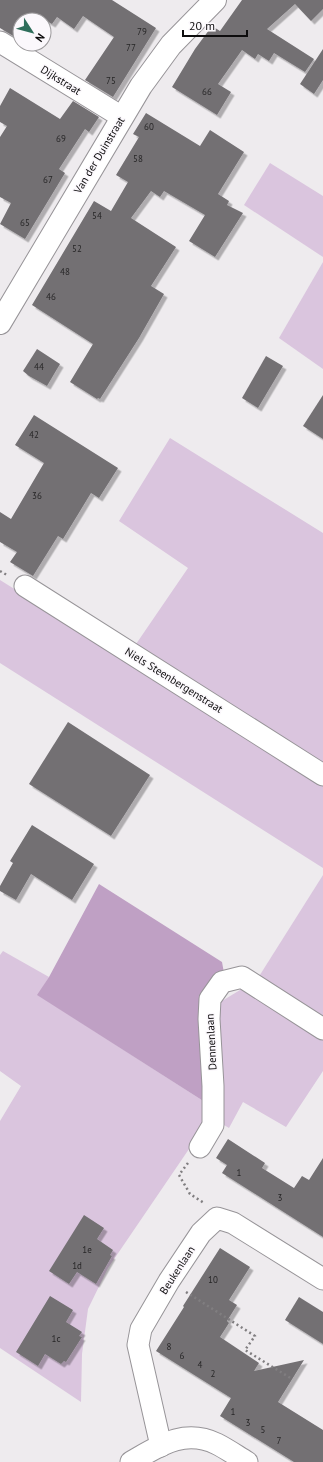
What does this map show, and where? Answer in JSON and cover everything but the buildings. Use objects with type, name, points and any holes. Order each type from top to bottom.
[{"type":"street","name":"Van der Duinstraat","points":[[0,323],[141,86],[171,45],[215,0]]},
{"type":"street","name":"Dijkstraat","points":[[0,42],[122,117]]},
{"type":"street","name":"Niels Steenbergenstraat","points":[[25,586],[323,775]]},
{"type":"street","name":"Dennenlaan","points":[[200,1147],[214,1125],[209,1019],[210,999],[222,982],[242,977],[323,1028]]},
{"type":"street","points":[[217,1218],[233,1223],[323,1280]]},
{"type":"street","name":"Beukenlaan","points":[[161,1446],[138,1345],[141,1329],[201,1233],[217,1218]]},
{"type":"street","points":[[131,1462],[175,1439],[188,1437],[202,1438],[217,1444],[246,1462]]},
{"type":"path","points":[[200,1147],[179,1175],[190,1194],[212,1208],[217,1218]]},
{"type":"path","points":[[170,1281],[255,1336],[245,1350],[292,1379]]},
{"type":"shaded area","points":[[270,163],[323,196],[323,257],[244,205]]},
{"type":"shaded area","points":[[323,262],[323,369],[279,338]]},
{"type":"shaded area","points":[[170,438],[323,533],[323,765],[134,647],[188,568],[119,521]]},
{"type":"shaded area","points":[[0,580],[323,782],[323,868],[0,663]]},
{"type":"shaded area","points":[[323,875],[323,1018],[258,978]]},
{"type":"shaded area","points":[[99,884],[222,962],[224,973],[208,1104],[37,995],[49,977]]},
{"type":"shaded area","points":[[3,951],[49,977],[38,995],[208,1104],[206,1124],[108,1268],[88,1309],[82,1354],[81,1402],[0,1348],[0,1121],[21,1086],[0,1071],[0,955]]},
{"type":"shaded area","points":[[245,987],[323,1038],[323,1071],[286,1127],[243,1102],[229,1128],[219,1122],[217,1004]]}]
